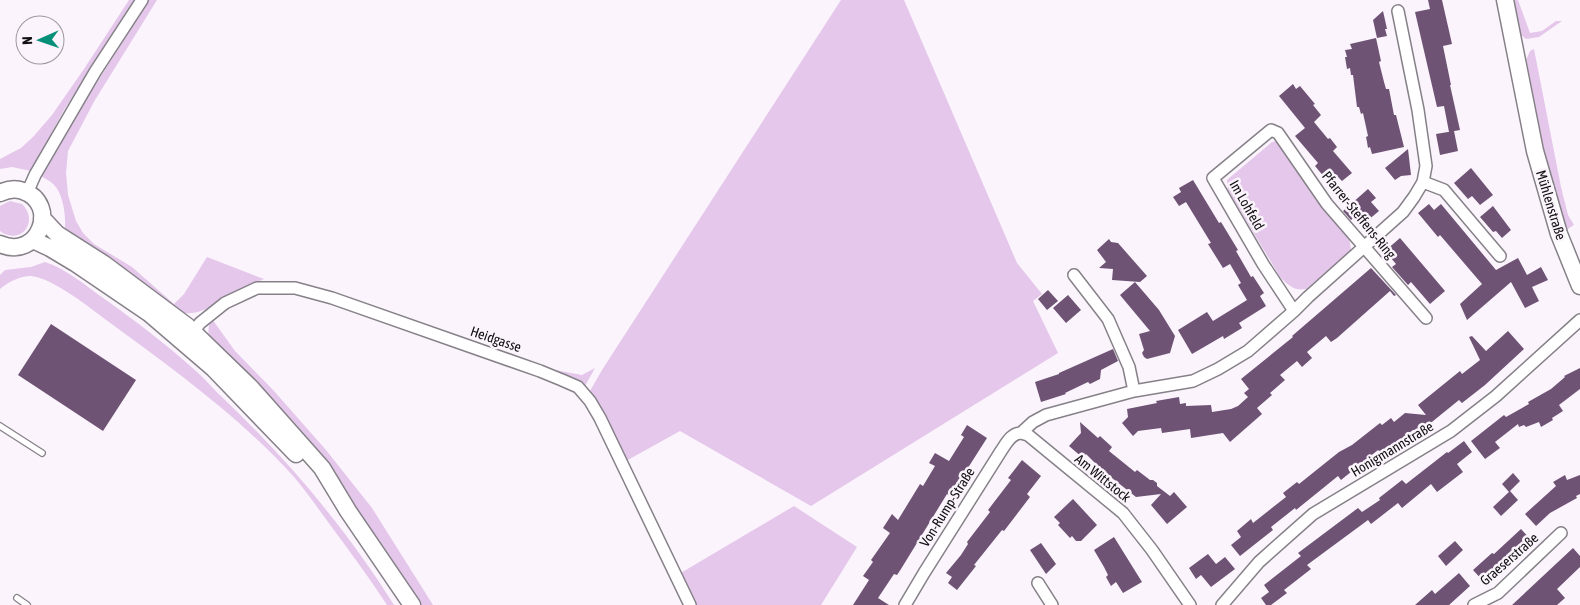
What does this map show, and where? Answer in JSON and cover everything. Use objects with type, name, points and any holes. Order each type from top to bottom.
[{"type":"street","points":[[27,192],[95,72],[142,0]]},
{"type":"street","name":"Mühlenstraße","points":[[1506,0],[1535,151],[1559,234],[1576,266],[1580,286]]},
{"type":"street","points":[[1021,433],[1033,422],[1046,415],[1134,391],[1193,380],[1218,370],[1248,351],[1403,212],[1423,182],[1426,166],[1418,110],[1398,10]]},
{"type":"street","name":"Pfarrer-Steffens-Ring","points":[[1271,130],[1278,133],[1327,204],[1426,318]]},
{"type":"street","name":"Im Lohfeld","points":[[1271,130],[1213,178],[1263,264],[1294,311]]},
{"type":"street","points":[[1423,182],[1444,190],[1500,256]]},
{"type":"street","points":[[0,193],[12,189],[27,192],[39,205],[42,218],[40,230],[33,240],[15,248],[1,246]]},
{"type":"street","points":[[42,218],[57,234],[104,264],[188,338],[213,368],[348,511],[412,605]]},
{"type":"street","points":[[33,240],[75,263],[188,338]]},
{"type":"street","points":[[1074,275],[1108,319],[1129,367],[1134,391]]},
{"type":"street","name":"Heidgasse","points":[[188,338],[200,323],[225,303],[257,288],[295,288],[332,298],[522,364],[578,387],[590,401],[600,418],[690,605]]},
{"type":"street","name":"Honigmannstraße","points":[[1222,605],[1259,562],[1313,514],[1451,431],[1496,396],[1580,320]]},
{"type":"street","name":"Von-Rump-Straße","points":[[906,605],[1001,451],[1010,438],[1016,433],[1021,433]]},
{"type":"street","name":"Am Wittstock","points":[[1021,433],[1028,435],[1123,512],[1190,605]]},
{"type":"street","name":"Graeserstraße","points":[[1474,605],[1498,593],[1561,533]]},
{"type":"street","points":[[1038,583],[1052,605]]},
{"type":"lane","points":[[0,426],[42,453]]},
{"type":"lane","points":[[17,598],[27,605]]},
{"type":"shaded area","points":[[129,0],[135,0],[64,110],[31,171],[12,167],[0,169],[0,159],[21,148],[52,115]]},
{"type":"shaded area","points":[[149,0],[157,0],[95,100],[68,151],[66,173],[68,195],[76,221],[83,233],[94,244],[132,267],[174,304],[184,294],[207,257],[264,279],[199,312],[183,313],[171,310],[64,234],[65,216],[61,196],[54,185],[41,176],[55,149]]},
{"type":"shaded area","points":[[841,0],[904,0],[1017,263],[1042,294],[1033,301],[1058,353],[811,506],[680,431],[626,461],[590,391]]},
{"type":"shaded area","points":[[1514,0],[1518,0],[1530,33],[1542,31],[1556,21],[1562,21],[1539,37],[1526,39],[1521,35]]},
{"type":"shaded area","points":[[1534,49],[1561,187],[1568,215],[1574,225],[1566,230],[1547,165],[1526,60],[1530,51]]},
{"type":"shaded area","points":[[1277,141],[1349,237],[1351,250],[1306,289],[1292,287],[1280,277],[1228,190],[1227,180],[1272,142]]},
{"type":"shaded area","points":[[10,201],[22,204],[29,218],[25,230],[14,236],[0,231],[0,206]]},
{"type":"shaded area","points":[[45,262],[69,274],[118,308],[200,374],[272,447],[316,497],[357,550],[394,605],[387,605],[294,477],[229,414],[82,302],[50,282],[27,276],[14,280],[0,289],[0,275],[5,270],[31,267]]},
{"type":"shaded area","points":[[212,319],[235,351],[274,391],[326,450],[372,508],[433,605],[421,605],[387,552],[348,497],[208,338],[209,324]]},
{"type":"shaded area","points":[[595,368],[585,386],[577,380],[555,370],[582,375]]},
{"type":"shaded area","points":[[794,506],[857,547],[821,605],[694,605],[679,574]]},
{"type":"building","points":[[1428,0],[1442,0],[1452,44],[1443,46],[1460,130],[1449,132],[1444,106],[1437,107],[1415,12],[1430,9]]},
{"type":"building","points":[[1383,11],[1387,36],[1377,38],[1373,20]]},
{"type":"building","points":[[1376,38],[1384,82],[1386,89],[1389,89],[1394,115],[1396,115],[1404,147],[1372,154],[1370,147],[1368,148],[1366,137],[1368,136],[1363,113],[1361,114],[1359,107],[1357,107],[1353,75],[1351,75],[1350,68],[1347,69],[1345,50],[1352,49],[1350,44]]},
{"type":"building","points":[[1293,84],[1296,89],[1300,86],[1315,104],[1313,105],[1321,115],[1314,122],[1337,147],[1333,151],[1352,173],[1342,181],[1338,177],[1330,184],[1315,166],[1318,163],[1295,136],[1305,128],[1279,96]]},
{"type":"building","points":[[1454,131],[1458,151],[1440,155],[1436,134]]},
{"type":"building","points":[[1408,149],[1411,175],[1401,176],[1395,180],[1385,168]]},
{"type":"building","points":[[1471,168],[1493,195],[1480,205],[1472,196],[1468,199],[1454,183]]},
{"type":"building","points":[[1193,180],[1238,250],[1236,251],[1251,277],[1253,276],[1264,293],[1260,296],[1266,306],[1239,323],[1242,328],[1224,339],[1223,336],[1192,354],[1178,330],[1207,312],[1213,321],[1247,300],[1238,285],[1241,283],[1230,264],[1223,268],[1208,244],[1211,243],[1186,202],[1179,206],[1173,197],[1181,192],[1179,188]]},
{"type":"building","points":[[1368,189],[1376,198],[1371,202],[1379,211],[1361,226],[1354,218],[1351,220],[1343,211]]},
{"type":"building","points":[[1429,204],[1434,210],[1441,204],[1496,270],[1518,258],[1527,275],[1541,267],[1548,280],[1532,287],[1539,301],[1525,308],[1511,282],[1467,320],[1460,304],[1482,284],[1440,235],[1438,237],[1418,213]]},
{"type":"building","points":[[1493,206],[1511,230],[1502,238],[1496,231],[1493,232],[1480,217]]},
{"type":"building","points":[[1400,238],[1445,291],[1430,304],[1411,282],[1408,285],[1392,267],[1396,264],[1385,251]]},
{"type":"building","points":[[1109,239],[1111,242],[1118,243],[1147,276],[1140,282],[1112,280],[1113,269],[1099,268],[1106,262],[1097,250]]},
{"type":"building","points":[[1371,268],[1396,295],[1394,296],[1390,291],[1337,338],[1331,342],[1326,336],[1307,352],[1312,358],[1302,367],[1297,361],[1280,375],[1285,380],[1257,408],[1262,414],[1230,442],[1223,433],[1191,438],[1190,429],[1162,433],[1161,428],[1138,431],[1133,436],[1122,423],[1128,417],[1127,409],[1179,397],[1180,404],[1186,403],[1186,406],[1211,405],[1212,412],[1238,406],[1248,397],[1244,393],[1249,389],[1241,379],[1293,337]]},
{"type":"building","points":[[1135,282],[1159,310],[1175,336],[1170,353],[1147,359],[1142,353],[1144,350],[1139,334],[1150,331],[1120,295]]},
{"type":"building","points":[[1048,290],[1058,301],[1047,310],[1038,299]]},
{"type":"building","points":[[1068,295],[1081,310],[1066,323],[1053,308]]},
{"type":"building","points":[[51,324],[136,380],[103,431],[18,375]]},
{"type":"building","points":[[1508,331],[1524,349],[1485,385],[1462,403],[1459,400],[1422,430],[1413,430],[1382,454],[1378,450],[1341,480],[1338,476],[1296,510],[1295,508],[1271,527],[1273,530],[1240,556],[1231,545],[1241,537],[1237,531],[1251,519],[1253,523],[1286,497],[1283,493],[1297,482],[1299,484],[1380,423],[1382,425],[1391,418],[1394,422],[1405,413],[1426,415],[1418,405],[1460,371],[1462,374],[1480,360],[1469,337],[1472,336],[1486,351]]},
{"type":"building","points":[[1113,349],[1118,361],[1101,370],[1100,379],[1090,384],[1088,382],[1066,394],[1041,402],[1035,382],[1059,374]]},
{"type":"building","points":[[1580,368],[1580,389],[1559,405],[1563,411],[1541,427],[1539,422],[1526,427],[1524,425],[1519,427],[1518,424],[1495,442],[1500,448],[1485,459],[1471,441],[1504,415],[1506,417],[1529,404],[1528,402],[1551,389],[1564,376]]},
{"type":"building","points":[[1080,422],[1098,438],[1100,436],[1112,447],[1109,451],[1135,472],[1137,470],[1150,480],[1153,480],[1157,483],[1157,486],[1170,496],[1174,492],[1187,507],[1167,524],[1151,505],[1161,494],[1136,497],[1102,470],[1086,454],[1083,458],[1069,446],[1081,433]]},
{"type":"building","points":[[967,425],[987,438],[950,496],[947,494],[897,575],[894,574],[878,598],[889,605],[853,605],[869,580],[863,576],[873,562],[871,560],[890,533],[883,528],[892,514],[898,520],[920,484],[923,486],[935,466],[929,463],[935,453],[949,461],[964,437],[961,435]]},
{"type":"building","points":[[1464,441],[1472,452],[1457,464],[1463,472],[1437,492],[1431,484],[1402,508],[1398,503],[1371,524],[1368,520],[1307,565],[1311,569],[1284,590],[1287,593],[1271,605],[1266,605],[1261,598],[1269,592],[1264,585],[1301,556],[1298,553],[1358,508],[1362,512],[1380,500],[1379,498],[1402,480],[1406,484]]},
{"type":"building","points":[[1022,460],[1041,476],[1027,494],[1030,497],[1004,531],[1002,530],[974,565],[976,566],[957,590],[948,583],[952,577],[946,573],[961,555],[968,544],[967,542],[990,512],[988,510],[1011,480],[1008,478]]},
{"type":"building","points":[[1513,473],[1520,481],[1509,492],[1502,484]]},
{"type":"building","points":[[1565,475],[1567,480],[1580,475],[1580,494],[1576,496],[1577,498],[1550,513],[1536,526],[1525,514],[1556,486],[1553,482]]},
{"type":"building","points":[[1510,491],[1518,500],[1501,516],[1493,507]]},
{"type":"building","points":[[1073,499],[1097,525],[1081,541],[1076,541],[1072,536],[1070,538],[1058,525],[1060,523],[1054,517]]},
{"type":"building","points":[[1521,529],[1532,541],[1484,582],[1473,570]]},
{"type":"building","points":[[1114,537],[1142,582],[1123,593],[1116,582],[1111,586],[1106,577],[1108,575],[1094,550]]},
{"type":"building","points":[[1455,541],[1463,550],[1446,566],[1438,556]]},
{"type":"building","points":[[1041,543],[1056,564],[1046,574],[1030,550]]},
{"type":"building","points":[[1573,548],[1580,556],[1580,567],[1557,589],[1565,598],[1557,605],[1512,605]]},
{"type":"building","points":[[1208,554],[1216,564],[1225,557],[1235,569],[1211,587],[1201,575],[1196,579],[1189,568]]},
{"type":"building","points":[[1459,573],[1470,586],[1449,605],[1415,605],[1432,590],[1435,594]]}]
